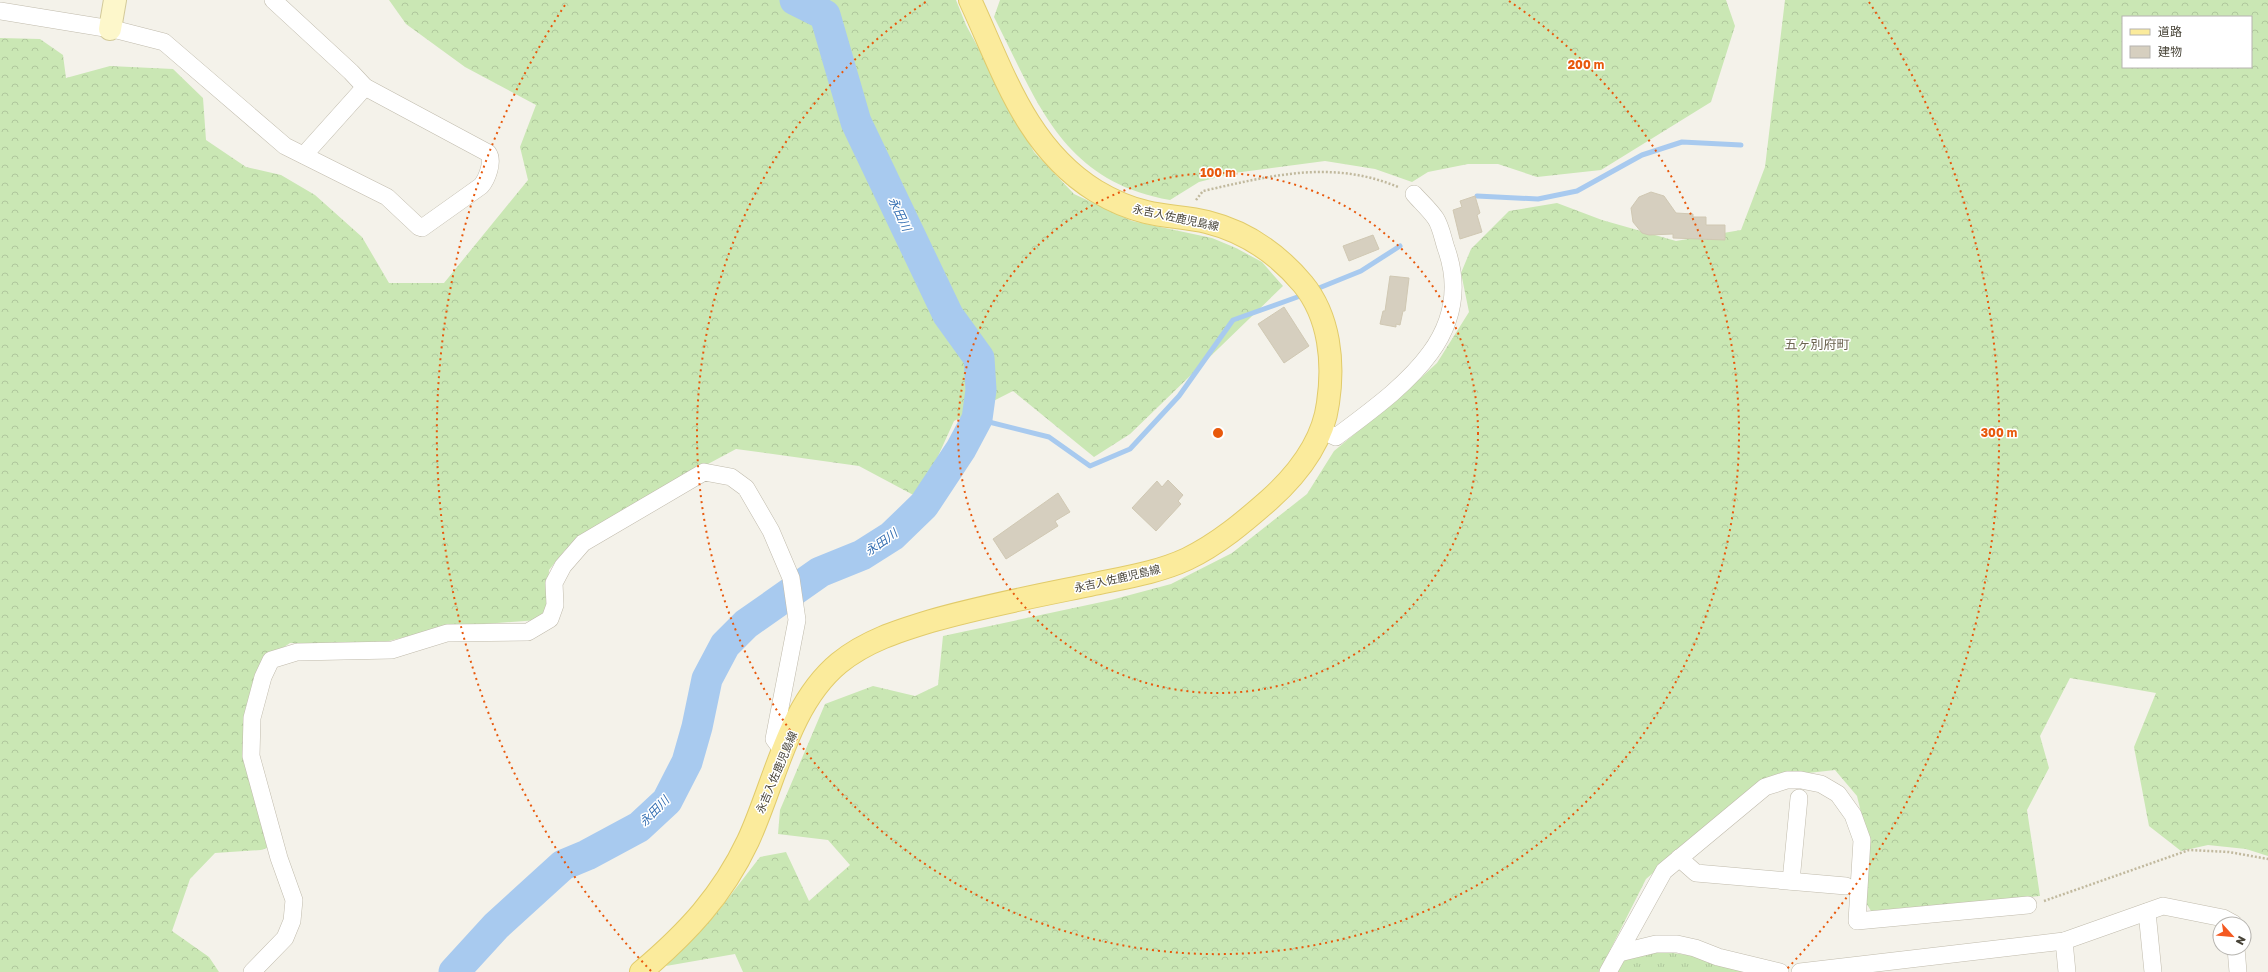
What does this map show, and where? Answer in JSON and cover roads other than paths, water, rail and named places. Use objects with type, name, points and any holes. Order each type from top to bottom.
[{"type":"main road","name":"永吉入佐鹿児島線","points":[[641,972],[662,954],[710,905],[728,877],[748,839],[782,750],[809,699],[825,677],[840,662],[873,641],[890,634],[967,610],[1149,572],[1186,559],[1224,537],[1275,494],[1310,454],[1324,420],[1331,382],[1330,347],[1324,328],[1307,290],[1273,253],[1253,240],[1231,229],[1205,221],[1146,212],[1126,206],[1096,191],[1060,164],[1038,140],[1022,115],[970,0]]},
{"type":"street","points":[[110,29],[115,0]]},
{"type":"street","points":[[6,7],[164,42],[279,141],[387,197],[419,227],[422,228],[481,186],[487,177],[491,160],[488,153],[365,87],[351,72],[273,0]]},
{"type":"street","points":[[304,155],[365,87]]},
{"type":"street","points":[[1324,420],[1336,437],[1399,387],[1429,354],[1445,330],[1454,301],[1451,262],[1436,219],[1414,194]]},
{"type":"street","points":[[252,972],[285,938],[292,921],[294,900],[279,858],[251,756],[252,718],[263,677],[271,660],[297,652],[392,650],[447,634],[528,632],[550,619],[555,605],[554,583],[563,566],[583,543],[704,472],[731,477],[746,488],[772,531],[791,578],[797,620],[774,739],[782,750]]},
{"type":"street","points":[[1608,972],[1664,871],[1765,787],[1787,780],[1801,780],[1821,784],[1838,794],[1853,816],[1862,840],[1856,921],[2028,905]]},
{"type":"street","points":[[1791,881],[1799,798]]},
{"type":"street","points":[[1679,858],[1696,873],[1846,886]]},
{"type":"street","points":[[1800,972],[2064,941],[2163,906],[2213,916]]},
{"type":"street","points":[[2148,912],[2153,972]]},
{"type":"street","points":[[2064,941],[2067,972]]},
{"type":"street","points":[[1619,953],[1656,944],[1677,944],[1695,948],[1718,957],[1780,972]]},
{"type":"street","points":[[2237,956],[2238,972]]},
{"type":"waterway","name":"永田川","points":[[454,972],[496,926],[563,865],[587,855],[639,827],[667,801],[687,762],[697,727],[707,679],[725,645],[746,624],[820,572],[862,555],[892,536],[924,505],[961,449],[977,419],[981,390],[979,358],[948,315],[856,122],[825,15],[795,0]]},
{"type":"waterway","points":[[1477,196],[1538,199],[1577,191],[1642,155],[1682,142],[1741,145]]},
{"type":"waterway","points":[[1314,290],[1361,271],[1400,246]]},
{"type":"waterway","points":[[977,419],[1049,437],[1090,466],[1130,449],[1179,396],[1233,320],[1303,295]]},
{"type":"district","name":"五ヶ別府町","points":[[1817,344]]}]
